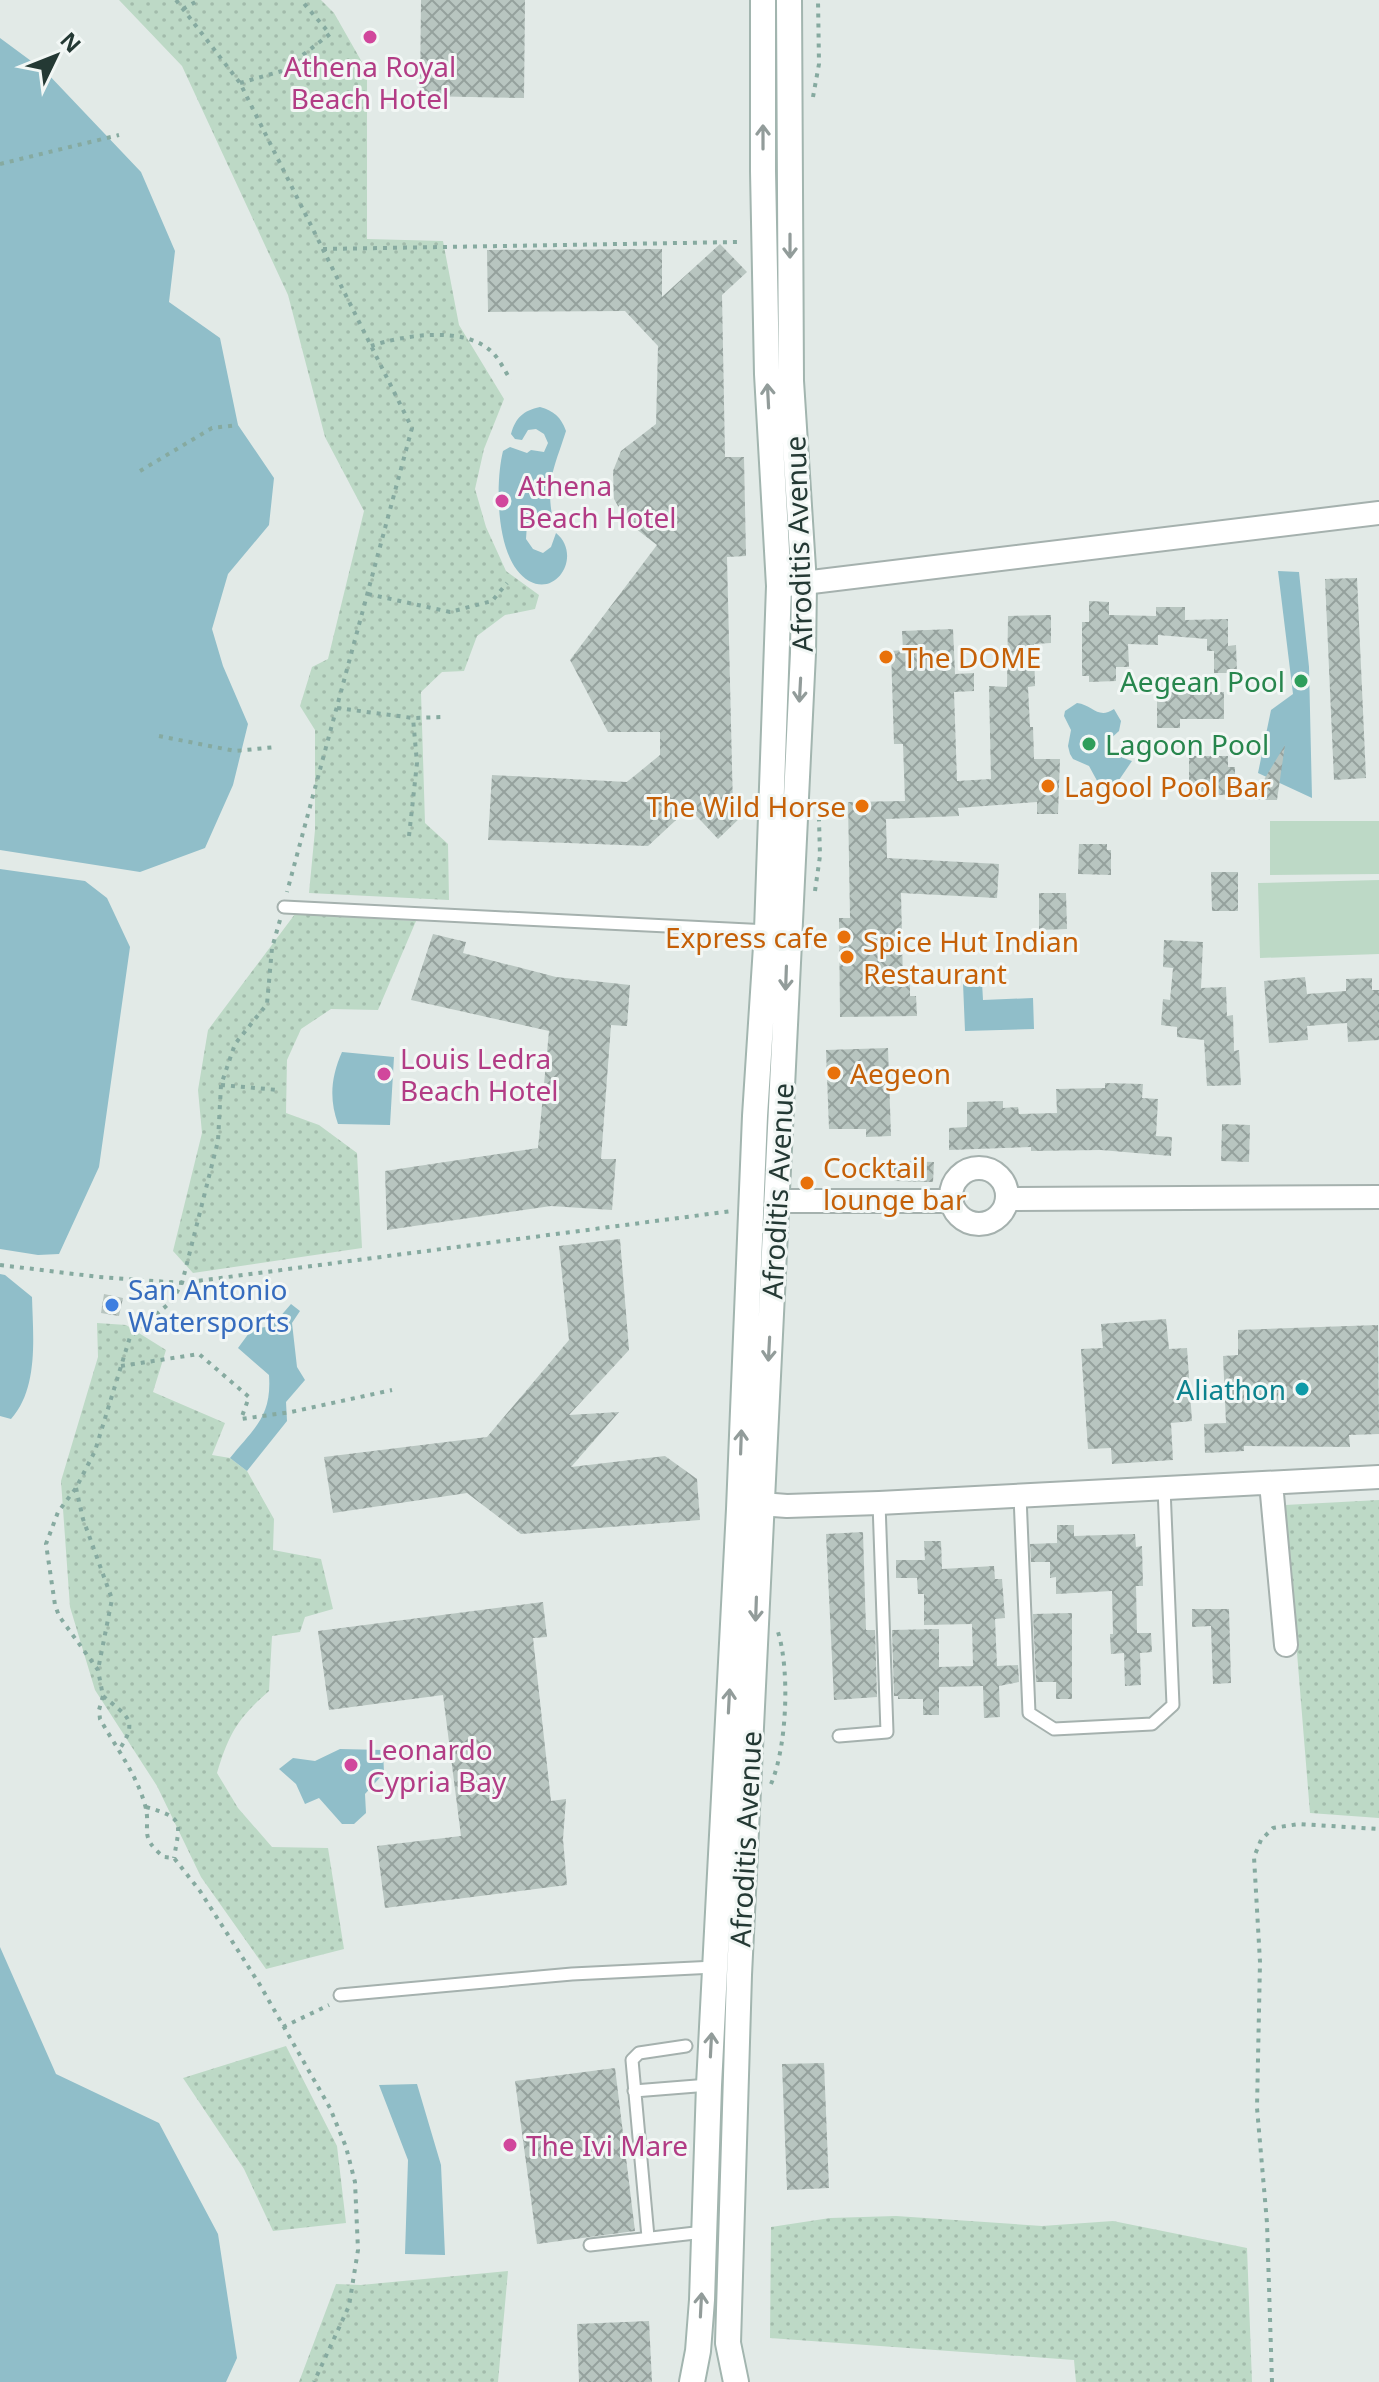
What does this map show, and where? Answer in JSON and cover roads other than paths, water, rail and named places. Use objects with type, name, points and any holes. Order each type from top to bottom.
[{"type":"main road","name":"Afroditis Avenue","points":[[692,2382],[700,2331],[755,1116],[767,931],[779,586],[767,374],[763,0]]},
{"type":"main road","name":"Afroditis Avenue","points":[[736,2382],[728,2343],[739,1975],[804,584],[791,381],[789,0]]},
{"type":"street","points":[[779,586],[1379,513]]},
{"type":"street","points":[[978,1168],[994,1172],[1000,1178],[1007,1199],[999,1216],[977,1224],[961,1217],[952,1201],[953,1187],[957,1179],[978,1168]]},
{"type":"street","points":[[1007,1199],[1379,1197]]},
{"type":"street","points":[[777,1201],[952,1201]]},
{"type":"street","points":[[760,1504],[879,1503],[1379,1477]]},
{"type":"street","points":[[1271,1483],[1286,1645]]},
{"type":"lane","points":[[284,907],[767,931]]},
{"type":"lane","points":[[1020,1496],[1029,1713],[1054,1729],[1152,1724],[1173,1705],[1164,1488]]},
{"type":"lane","points":[[839,1736],[887,1732],[879,1503]]},
{"type":"lane","points":[[340,1995],[572,1974],[716,1967]]},
{"type":"lane","points":[[648,2237],[632,2060],[634,2055],[686,2046]]},
{"type":"lane","points":[[634,2091],[709,2085]]},
{"type":"lane","points":[[590,2245],[704,2232]]},
{"type":"water","points":[[0,38],[46,72],[141,172],[175,251],[169,302],[220,338],[238,425],[274,478],[269,525],[228,574],[212,629],[223,666],[248,724],[233,785],[205,848],[140,872],[0,850]]},
{"type":"water","points":[[540,407],[556,415],[566,431],[551,484],[553,520],[550,525],[536,517],[527,524],[526,539],[533,549],[543,553],[551,547],[556,533],[567,552],[567,562],[557,578],[540,584],[529,581],[509,557],[500,521],[499,482],[503,451],[510,447],[527,453],[531,450],[544,452],[548,443],[544,434],[536,429],[528,430],[522,440],[515,439],[511,434],[521,416]]},
{"type":"water","name":"Aegean Pool","points":[[1278,571],[1299,572],[1309,667],[1312,798],[1258,773],[1271,710],[1293,694]]},
{"type":"water","name":"Lagoon Pool","points":[[1077,703],[1104,713],[1114,709],[1121,721],[1119,731],[1108,741],[1109,745],[1114,752],[1132,761],[1119,780],[1101,788],[1089,766],[1073,759],[1070,754],[1071,730],[1064,716],[1065,711]]},
{"type":"water","points":[[0,869],[85,881],[107,898],[130,947],[99,1167],[59,1254],[38,1255],[0,1249]]},
{"type":"water","points":[[982,982],[983,1000],[1033,998],[1034,1029],[965,1031],[963,983]]},
{"type":"water","points":[[342,1052],[394,1057],[390,1125],[338,1124],[332,1088]]},
{"type":"water","points":[[0,1274],[32,1297],[30,1377],[20,1406],[11,1419],[0,1416]]},
{"type":"water","points":[[291,1304],[300,1311],[292,1323],[297,1367],[305,1380],[286,1402],[287,1421],[247,1471],[230,1458],[260,1421],[268,1401],[269,1375],[238,1348],[252,1329],[272,1326]]},
{"type":"water","points":[[340,1749],[383,1750],[384,1773],[365,1794],[366,1813],[354,1824],[342,1824],[319,1798],[305,1804],[296,1784],[279,1769],[293,1758],[315,1761]]},
{"type":"water","points":[[0,1947],[56,2074],[159,2123],[218,2234],[237,2358],[226,2382],[0,2382]]},
{"type":"water","points":[[417,2084],[441,2165],[445,2255],[405,2254],[408,2160],[379,2085]]},
{"type":"place","name":"Athena Royal Beach Hotel","points":[[370,37]]},
{"type":"place","name":"Athena Beach Hotel","points":[[502,501]]},
{"type":"place","name":"The DOME","points":[[886,657]]},
{"type":"place","name":"Aegean Pool","points":[[1301,681]]},
{"type":"place","name":"Lagoon Pool","points":[[1089,744]]},
{"type":"place","name":"Lagool Pool Bar","points":[[1048,786]]},
{"type":"place","name":"The Wild Horse","points":[[862,806]]},
{"type":"place","name":"Express cafe","points":[[844,937]]},
{"type":"place","name":"Spice Hut Indian Restaurant","points":[[847,957]]},
{"type":"place","name":"Aegeon","points":[[834,1073]]},
{"type":"place","name":"Louis Ledra Beach Hotel","points":[[384,1074]]},
{"type":"place","name":"Cocktail lounge bar","points":[[807,1183]]},
{"type":"place","name":"San Antonio Watersports","points":[[112,1305]]},
{"type":"place","name":"Aliathon","points":[[1302,1389]]},
{"type":"place","name":"Leonardo Cypria Bay","points":[[351,1765]]},
{"type":"place","name":"The Ivi Mare","points":[[510,2145]]}]
